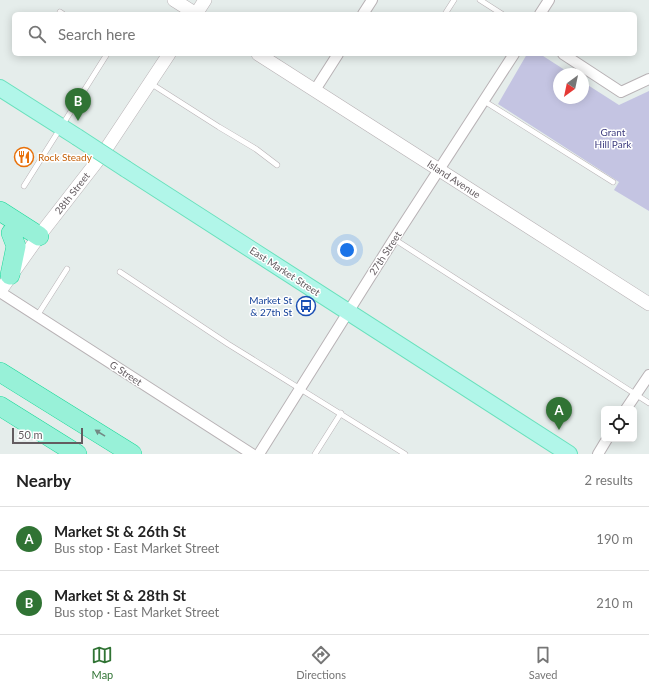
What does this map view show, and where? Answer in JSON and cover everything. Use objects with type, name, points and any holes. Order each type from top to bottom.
[{"type":"highway","points":[[0,211],[36,240]]},
{"type":"highway","points":[[6,229],[36,240]]},
{"type":"highway","points":[[3,286],[16,246],[6,229]]},
{"type":"highway","points":[[1,368],[18,382],[132,454]]},
{"type":"highway","points":[[0,406],[77,454]]},
{"type":"highway","points":[[0,411],[42,432]]},
{"type":"main road","name":"East Market Street","points":[[0,88],[569,454]]},
{"type":"street","points":[[174,0],[193,12]]},
{"type":"street","points":[[197,12],[205,0]]},
{"type":"street","points":[[364,12],[372,0]]},
{"type":"street","points":[[541,12],[549,0]]},
{"type":"street","name":"28th Street","points":[[3,286],[36,240],[102,155],[168,56]]},
{"type":"street","name":"Island Avenue","points":[[261,56],[649,304]]},
{"type":"street","points":[[315,90],[337,56]]},
{"type":"street","name":"27th Street","points":[[259,454],[394,239],[513,56]]},
{"type":"street","points":[[565,56],[621,92],[649,79]]},
{"type":"street","name":"G Street","points":[[3,286],[37,316],[252,454]]},
{"type":"street","points":[[628,406],[649,375]]},
{"type":"street","points":[[598,454],[605,442]]},
{"type":"lane","points":[[446,12],[454,0]]},
{"type":"lane","points":[[480,0],[499,12]]},
{"type":"lane","points":[[24,186],[105,56]]},
{"type":"lane","points":[[149,83],[219,128],[256,149],[277,165]]},
{"type":"lane","points":[[484,100],[613,182]]},
{"type":"lane","points":[[394,239],[649,403]]},
{"type":"lane","points":[[37,316],[67,269]]},
{"type":"lane","points":[[120,272],[228,344],[405,454]]},
{"type":"lane","points":[[315,454],[341,413]]},
{"type":"green space","name":"Grant Hill Park","points":[[526,56],[543,56],[562,68],[553,68],[553,104],[589,104],[589,86],[619,105],[649,91],[649,211],[614,190],[619,182],[498,104]]},
{"type":"place","name":"Market St & 28th St","points":[[78,121]]},
{"type":"place","name":"Rock Steady","points":[[24,157]]},
{"type":"place","name":"Market St & 27th St","points":[[306,306]]},
{"type":"place","name":"Market St & 26th St","points":[[559,430]]}]
